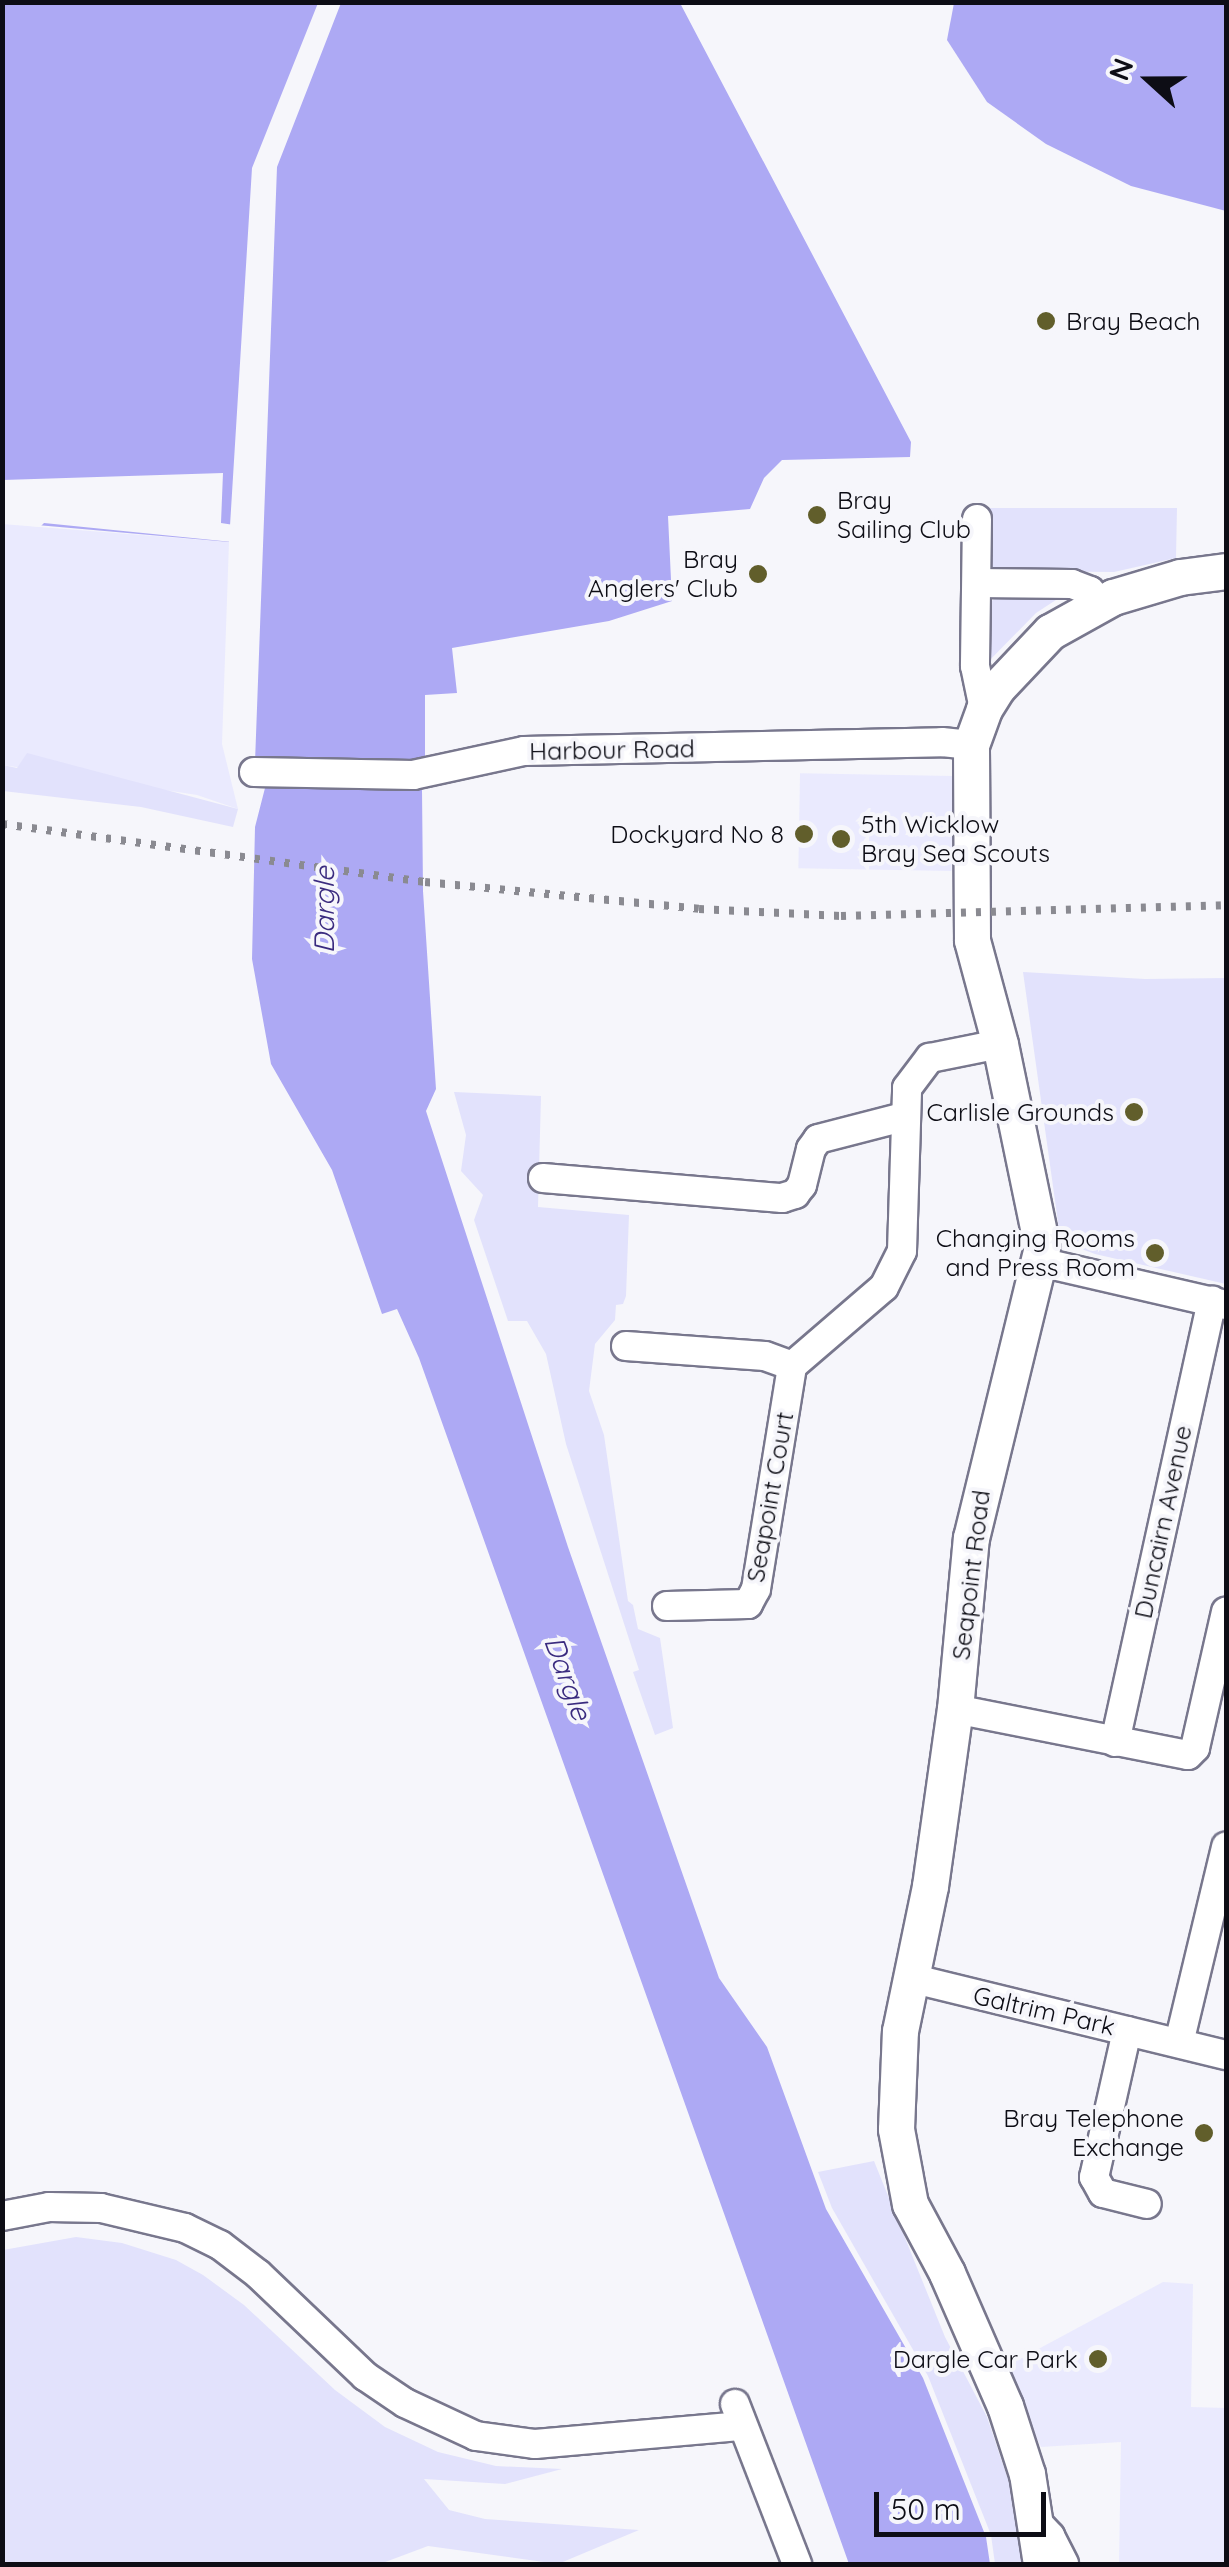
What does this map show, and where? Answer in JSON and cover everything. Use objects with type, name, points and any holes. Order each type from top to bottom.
[{"type":"street","points":[[977,519],[975,666],[984,709]]},
{"type":"street","name":"Seapoint Road","points":[[1041,2564],[1027,2474],[1005,2406],[904,2185],[896,2067],[930,1886],[955,1710],[971,1538],[1040,1262],[1038,1212],[972,940],[971,746],[984,709],[1029,650],[1096,604],[1199,573],[1226,572]]},
{"type":"street","points":[[976,583],[1072,584],[1090,591],[1096,604]]},
{"type":"street","name":"Harbour Road","points":[[254,772],[413,775],[524,751],[942,742],[971,746]]},
{"type":"street","points":[[626,1346],[765,1356],[792,1366],[884,1287],[895,1269],[906,1234],[903,1117],[907,1088],[930,1058],[1000,1044]]},
{"type":"street","points":[[543,1178],[782,1198],[795,1194],[802,1185],[811,1149],[818,1139],[903,1117]]},
{"type":"street","points":[[1040,1262],[1219,1303]]},
{"type":"street","name":"Duncairn Avenue","points":[[1116,1742],[1219,1303]]},
{"type":"street","name":"Seapoint Court","points":[[667,1606],[748,1604],[756,1589],[792,1366]]},
{"type":"street","points":[[955,1710],[1188,1756],[1195,1748],[1226,1611]]},
{"type":"street","points":[[1179,2043],[1226,1847]]},
{"type":"street","name":"Galtrim Park","points":[[910,1978],[1226,2055]]},
{"type":"street","points":[[1128,2031],[1094,2176],[1103,2193],[1147,2204]]},
{"type":"street","points":[[2,2216],[48,2208],[101,2208],[185,2228],[220,2245],[258,2274],[365,2376],[405,2403],[476,2436],[536,2444],[738,2415],[797,2564]]},
{"type":"street","points":[[1035,2520],[1050,2536],[1064,2564]]},
{"type":"shaded area","points":[[986,508],[1177,508],[1176,558],[1114,572],[992,571],[986,559]]},
{"type":"shaded area","points":[[2,524],[229,542],[222,744],[238,809],[197,795],[3,765]]},
{"type":"shaded area","points":[[998,596],[1059,598],[1036,613],[986,664],[988,604]]},
{"type":"shaded area","points":[[27,753],[238,809],[233,827],[141,807],[3,791],[3,765],[17,768]]},
{"type":"shaded area","points":[[800,773],[953,776],[951,871],[798,868]]},
{"type":"shaded area","name":"Carlisle Grounds","points":[[1023,972],[1145,979],[1226,978],[1226,1284],[1095,1254],[1071,1245],[1059,1229]]},
{"type":"shaded area","points":[[454,1092],[541,1096],[538,1207],[629,1215],[626,1296],[623,1304],[616,1305],[615,1320],[595,1344],[589,1391],[604,1435],[628,1601],[633,1605],[638,1629],[660,1638],[673,1728],[655,1735],[633,1672],[639,1670],[566,1444],[546,1354],[527,1321],[508,1321],[474,1220],[483,1195],[461,1171],[466,1135]]},
{"type":"shaded area","points":[[874,2161],[945,2337],[987,2417],[1022,2521],[1025,2564],[995,2564],[991,2535],[928,2376],[832,2208],[818,2172]]},
{"type":"shaded area","points":[[76,2237],[122,2243],[176,2260],[203,2275],[244,2305],[335,2390],[385,2427],[438,2452],[496,2466],[562,2469],[505,2484],[424,2479],[449,2510],[485,2519],[639,2530],[558,2564],[428,2546],[380,2564],[3,2564],[3,2250]]},
{"type":"shaded area","points":[[1163,2282],[1193,2284],[1191,2407],[1226,2408],[1226,2564],[1119,2564],[1121,2442],[1041,2447],[1003,2368]]},
{"type":"water","points":[[2,3],[318,3],[252,168],[229,542],[3,522]]},
{"type":"water","points":[[341,3],[680,3],[911,442],[910,457],[782,460],[764,478],[750,509],[668,516],[672,601],[609,621],[452,648],[457,693],[425,695],[425,762],[255,762],[277,167]]},
{"type":"water","points":[[954,3],[1226,3],[1226,211],[1131,186],[1046,144],[987,102],[947,40]]},
{"type":"water","name":"Dargle","points":[[265,788],[422,789],[423,891],[436,1089],[426,1111],[568,1547],[719,1978],[767,2047],[826,2209],[923,2378],[986,2537],[990,2564],[849,2564],[419,1358],[397,1309],[382,1314],[332,1170],[271,1064],[252,959],[255,827]]},
{"type":"pier","points":[[223,473],[221,523],[234,525],[232,542],[44,523],[40,527],[3,523],[3,480]]},
{"type":"railway","points":[[2,824],[425,882],[699,909],[841,916],[1226,905]]},
{"type":"place","name":"Bray Beach","points":[[1046,321]]},
{"type":"place","name":"Bray Sailing Club","points":[[817,515]]},
{"type":"place","name":"Bray Anglers' Club","points":[[758,574]]},
{"type":"place","name":"Dockyard No 8","points":[[804,834]]},
{"type":"place","name":"5th Wicklow Bray Sea Scouts","points":[[841,839]]},
{"type":"place","name":"Carlisle Grounds","points":[[1134,1112]]},
{"type":"place","name":"Changing Rooms and Press Room","points":[[1155,1253]]},
{"type":"place","name":"Bray Telephone Exchange","points":[[1204,2133]]},
{"type":"place","name":"Dargle Car Park","points":[[1098,2359]]}]
